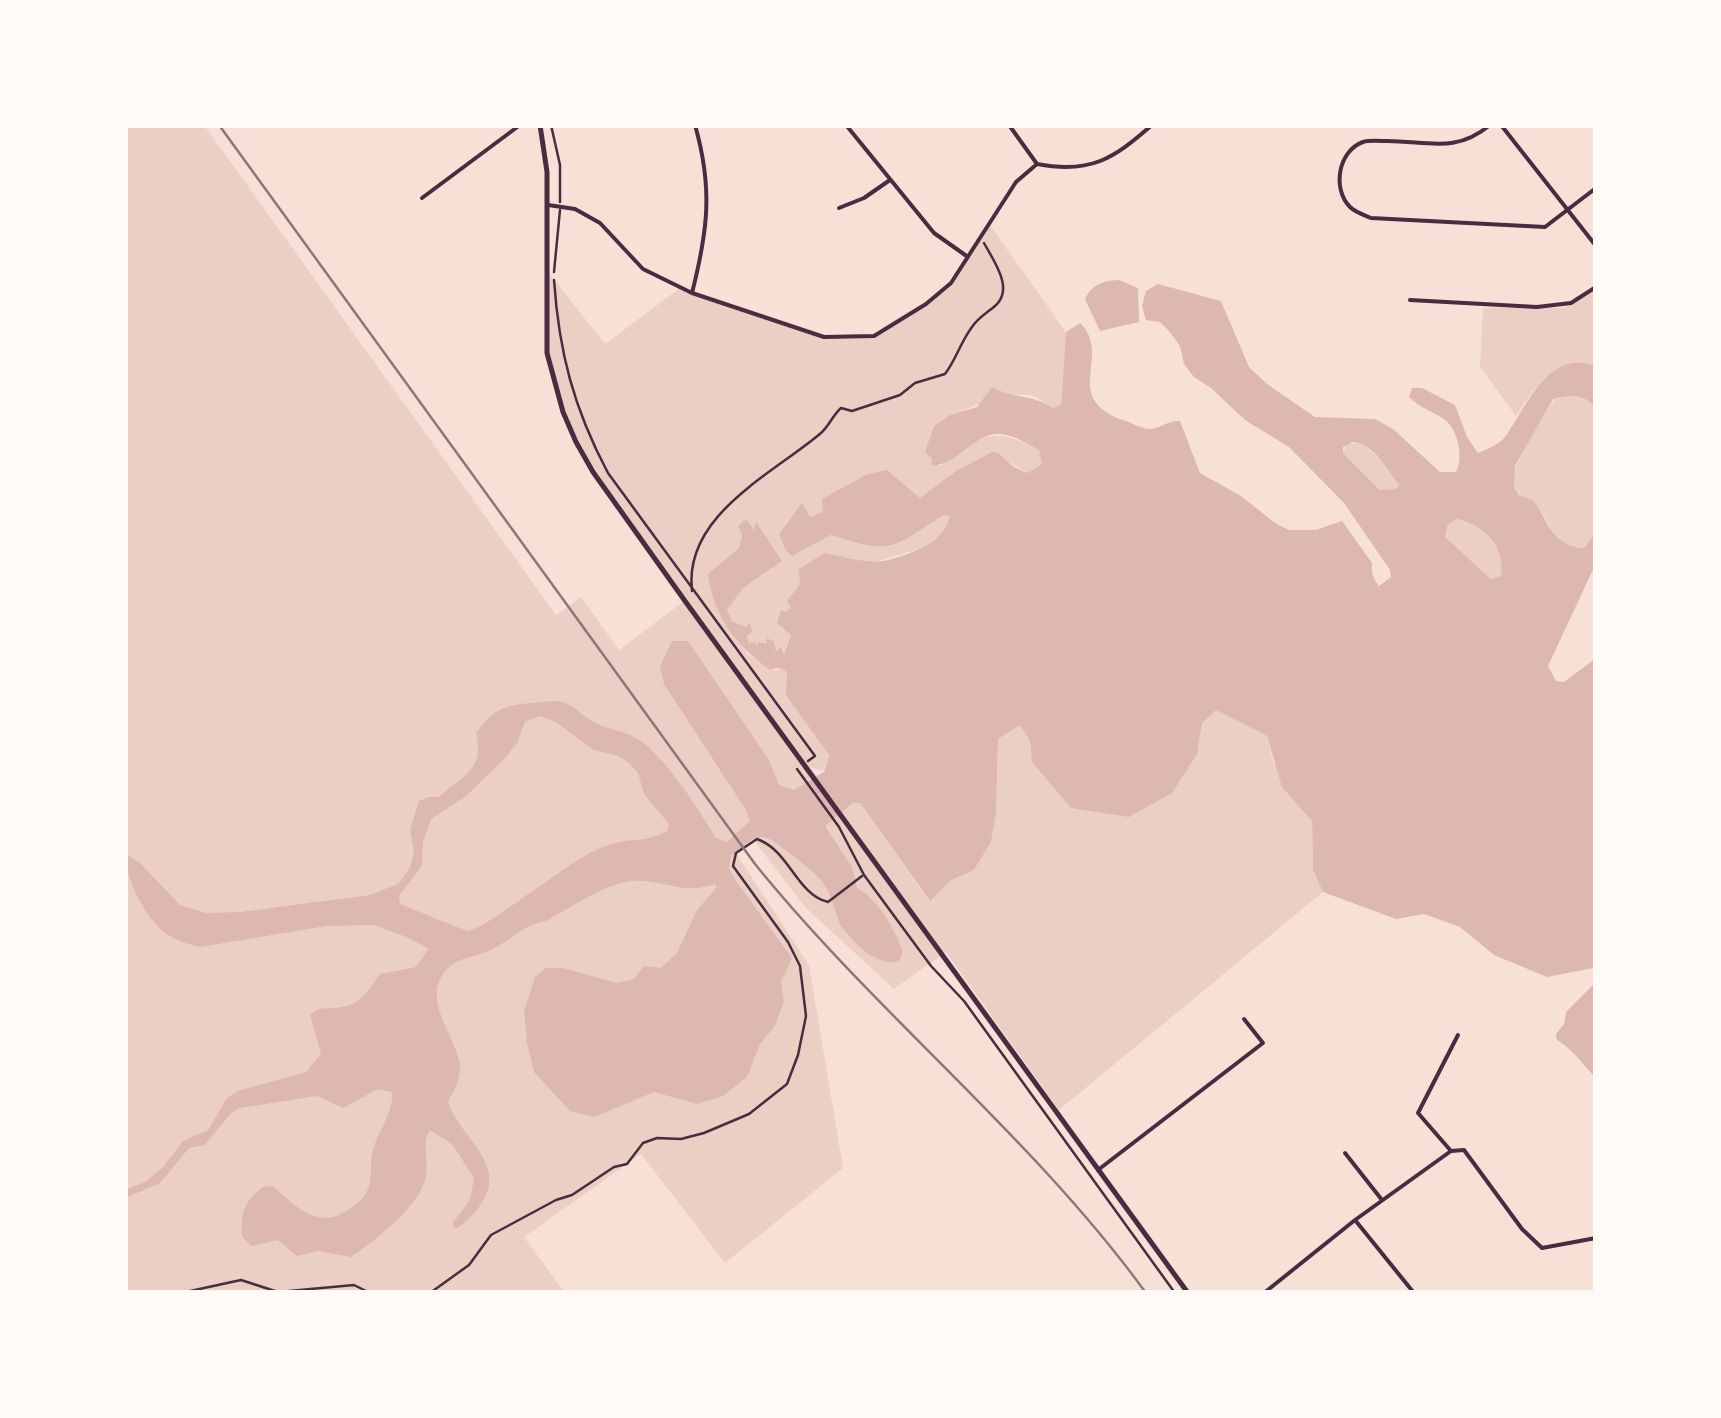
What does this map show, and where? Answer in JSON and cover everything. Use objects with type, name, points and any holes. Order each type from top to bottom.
[{"type":"street","points":[[422,198],[520,125]]},
{"type":"street","points":[[540,125],[548,205],[547,353],[562,412],[576,442],[593,472],[1188,1293]]},
{"type":"street","points":[[692,293],[708,208],[707,175],[695,125]]},
{"type":"street","points":[[846,125],[934,233],[968,257]]},
{"type":"street","points":[[1009,125],[1038,164],[1066,170],[1092,166],[1122,151],[1152,125]]},
{"type":"street","points":[[1490,125],[1472,139],[1444,144],[1364,142],[1349,152],[1340,170],[1340,190],[1351,208],[1370,218],[1545,227],[1596,188]]},
{"type":"street","points":[[1501,125],[1596,246]]},
{"type":"street","points":[[548,205],[574,209],[600,223],[643,268],[692,293],[824,337],[874,336],[951,284],[1016,182],[1038,164]]},
{"type":"street","points":[[839,208],[864,198],[890,180]]},
{"type":"street","points":[[1410,300],[1537,307],[1570,303],[1596,287]]},
{"type":"street","points":[[1098,1170],[1263,1044],[1244,1018]]},
{"type":"street","points":[[1451,1151],[1418,1113],[1458,1035]]},
{"type":"street","points":[[1264,1293],[1451,1151],[1464,1150],[1522,1230],[1542,1248],[1596,1238]]},
{"type":"street","points":[[1346,1153],[1382,1200]]},
{"type":"street","points":[[1356,1220],[1414,1293]]},
{"type":"path","points":[[551,125],[560,165],[560,200]]},
{"type":"path","points":[[559,221],[554,274],[558,330],[584,428],[608,473],[815,756],[810,760]]},
{"type":"path","points":[[692,592],[691,579],[710,524],[822,432],[840,408],[852,411],[945,374],[958,346],[978,318],[999,303],[1003,293],[1003,280],[980,237]]},
{"type":"path","points":[[798,768],[839,828],[864,874],[930,966],[964,1001],[1175,1293]]},
{"type":"path","points":[[430,1293],[469,1265],[491,1235],[572,1195],[614,1167],[627,1164],[643,1142],[704,1133],[749,1114],[786,1084],[798,1055],[806,1016],[800,966],[788,942],[732,866],[732,859],[751,842],[763,841],[785,859],[818,900],[828,902],[864,874]]},
{"type":"path","points":[[181,1293],[241,1280],[278,1292],[354,1285],[370,1293]]},
{"type":"shaded area","points":[[125,125],[204,125],[556,615],[581,597],[619,650],[684,601],[600,484],[566,421],[547,353],[545,268],[605,344],[680,288],[824,337],[874,336],[951,283],[989,224],[1066,332],[1061,405],[1053,408],[1036,397],[1019,395],[979,404],[941,424],[930,437],[929,451],[940,466],[977,441],[998,436],[1040,450],[1042,464],[1027,473],[992,452],[956,471],[920,499],[887,470],[818,517],[810,518],[802,502],[784,526],[792,556],[831,535],[868,546],[891,546],[944,515],[951,515],[945,532],[922,548],[800,584],[788,601],[791,608],[777,622],[791,634],[784,655],[776,652],[770,642],[749,644],[746,628],[733,622],[727,609],[746,586],[771,569],[774,552],[757,525],[754,530],[752,527],[742,534],[739,548],[708,574],[747,654],[776,671],[781,668],[788,672],[787,695],[829,755],[825,771],[810,767],[843,811],[860,803],[929,901],[950,881],[974,870],[991,842],[996,813],[998,739],[1020,724],[1030,740],[1032,762],[1197,754],[1202,723],[1215,709],[1267,736],[1273,762],[1312,821],[1313,870],[1323,892],[1059,1110],[946,952],[894,989],[805,907],[753,839],[736,853],[809,965],[843,1168],[725,1263],[641,1154],[524,1237],[565,1293],[125,1293]]},
{"type":"shaded area","points":[[1119,280],[1138,288],[1139,322],[1100,331],[1085,299],[1099,284]]},
{"type":"shaded area","points":[[1158,284],[1221,301],[1249,367],[1267,384],[1315,417],[1375,419],[1393,429],[1440,472],[1456,472],[1456,436],[1444,419],[1409,397],[1412,388],[1422,388],[1455,405],[1467,437],[1478,453],[1502,440],[1551,373],[1564,365],[1596,366],[1596,408],[1576,396],[1553,399],[1515,466],[1514,488],[1519,495],[1534,501],[1553,532],[1565,543],[1584,548],[1596,533],[1596,563],[1548,666],[1556,681],[1564,682],[1596,658],[1596,971],[1593,968],[1547,977],[1494,955],[1460,927],[1424,914],[1396,919],[1323,892],[1313,870],[1312,821],[1282,787],[1267,736],[1216,710],[1202,723],[1197,754],[1172,793],[1129,817],[1071,808],[1032,762],[1030,741],[1020,725],[998,739],[996,813],[991,842],[974,870],[950,881],[930,901],[860,803],[853,803],[825,826],[852,867],[857,888],[879,907],[890,925],[903,952],[899,961],[883,961],[860,947],[842,927],[820,879],[775,842],[756,838],[731,856],[729,868],[736,881],[792,958],[781,982],[784,1002],[774,1027],[760,1044],[747,1077],[723,1096],[697,1104],[654,1092],[594,1117],[570,1111],[534,1072],[524,1011],[535,977],[546,968],[563,968],[617,983],[634,979],[644,966],[661,968],[677,953],[697,910],[717,887],[715,884],[683,888],[631,881],[599,891],[491,950],[457,962],[439,981],[438,1005],[460,1065],[448,1102],[487,1165],[489,1178],[479,1207],[456,1229],[452,1224],[470,1200],[474,1178],[452,1144],[430,1130],[423,1187],[407,1210],[351,1257],[318,1251],[297,1256],[278,1240],[251,1246],[242,1236],[245,1208],[263,1187],[273,1186],[307,1213],[326,1218],[346,1211],[361,1199],[369,1184],[373,1150],[392,1099],[392,1092],[378,1089],[343,1108],[317,1096],[240,1108],[231,1113],[205,1145],[189,1148],[160,1183],[125,1198],[125,1190],[145,1182],[163,1167],[183,1141],[208,1130],[227,1098],[238,1091],[306,1072],[321,1054],[310,1015],[355,1003],[380,974],[416,967],[429,949],[374,925],[326,926],[200,947],[185,943],[163,931],[149,916],[132,884],[125,853],[140,863],[180,905],[206,913],[370,895],[398,884],[410,868],[414,851],[410,829],[419,801],[439,797],[470,770],[478,755],[476,733],[484,723],[505,708],[554,701],[646,745],[675,777],[716,838],[727,842],[750,821],[664,684],[660,666],[672,641],[688,641],[769,760],[779,785],[794,790],[825,771],[829,755],[786,695],[787,672],[769,669],[746,650],[715,603],[708,574],[739,548],[742,535],[738,526],[746,519],[754,530],[756,522],[782,561],[743,588],[727,610],[733,622],[746,627],[750,623],[749,644],[754,642],[758,646],[758,642],[766,643],[767,638],[774,642],[776,652],[781,647],[784,655],[791,635],[777,623],[781,610],[791,608],[787,601],[800,584],[799,569],[824,553],[873,561],[907,554],[935,540],[950,516],[944,515],[891,546],[868,546],[831,535],[792,556],[779,534],[802,502],[810,517],[823,512],[822,499],[868,474],[887,470],[920,498],[956,471],[992,452],[1027,473],[1042,464],[1039,450],[1002,434],[983,438],[940,465],[931,465],[932,459],[925,452],[934,426],[950,415],[977,407],[992,387],[1053,408],[1061,405],[1066,332],[1080,323],[1092,349],[1091,389],[1095,401],[1106,412],[1146,429],[1180,421],[1200,473],[1289,530],[1316,530],[1342,521],[1372,563],[1379,586],[1391,577],[1344,503],[1289,447],[1245,420],[1194,377],[1169,331],[1160,322],[1146,320],[1142,306],[1146,291]],"holes":[[[1353,442],[1380,459],[1399,485],[1396,489],[1380,490],[1343,453],[1343,447]],[[1457,519],[1484,532],[1500,555],[1501,576],[1491,579],[1445,537],[1448,524]],[[539,716],[556,722],[594,750],[629,763],[638,773],[644,794],[669,824],[668,830],[595,850],[492,919],[467,931],[400,904],[399,896],[422,866],[423,841],[431,819],[466,796],[506,757],[525,722]]]},
{"type":"shaded area","points":[[1596,291],[1596,366],[1570,364],[1559,369],[1539,384],[1516,416],[1480,367],[1483,308],[1564,308]]},
{"type":"shaded area","points":[[1572,394],[1590,400],[1596,408],[1596,533],[1584,548],[1558,539],[1544,515],[1514,488],[1513,481],[1521,456],[1547,410],[1556,399]]},
{"type":"shaded area","points":[[1362,443],[1385,463],[1399,486],[1396,490],[1380,490],[1343,453],[1347,444]]},
{"type":"shaded area","points":[[1456,519],[1491,539],[1500,555],[1501,576],[1491,579],[1445,537],[1448,524]]},
{"type":"shaded area","points":[[1596,982],[1596,1078],[1557,1040],[1556,1034],[1564,1024],[1566,1012]]},
{"type":"railway","points":[[219,125],[755,864],[852,973],[1054,1181],[1146,1293]]}]
